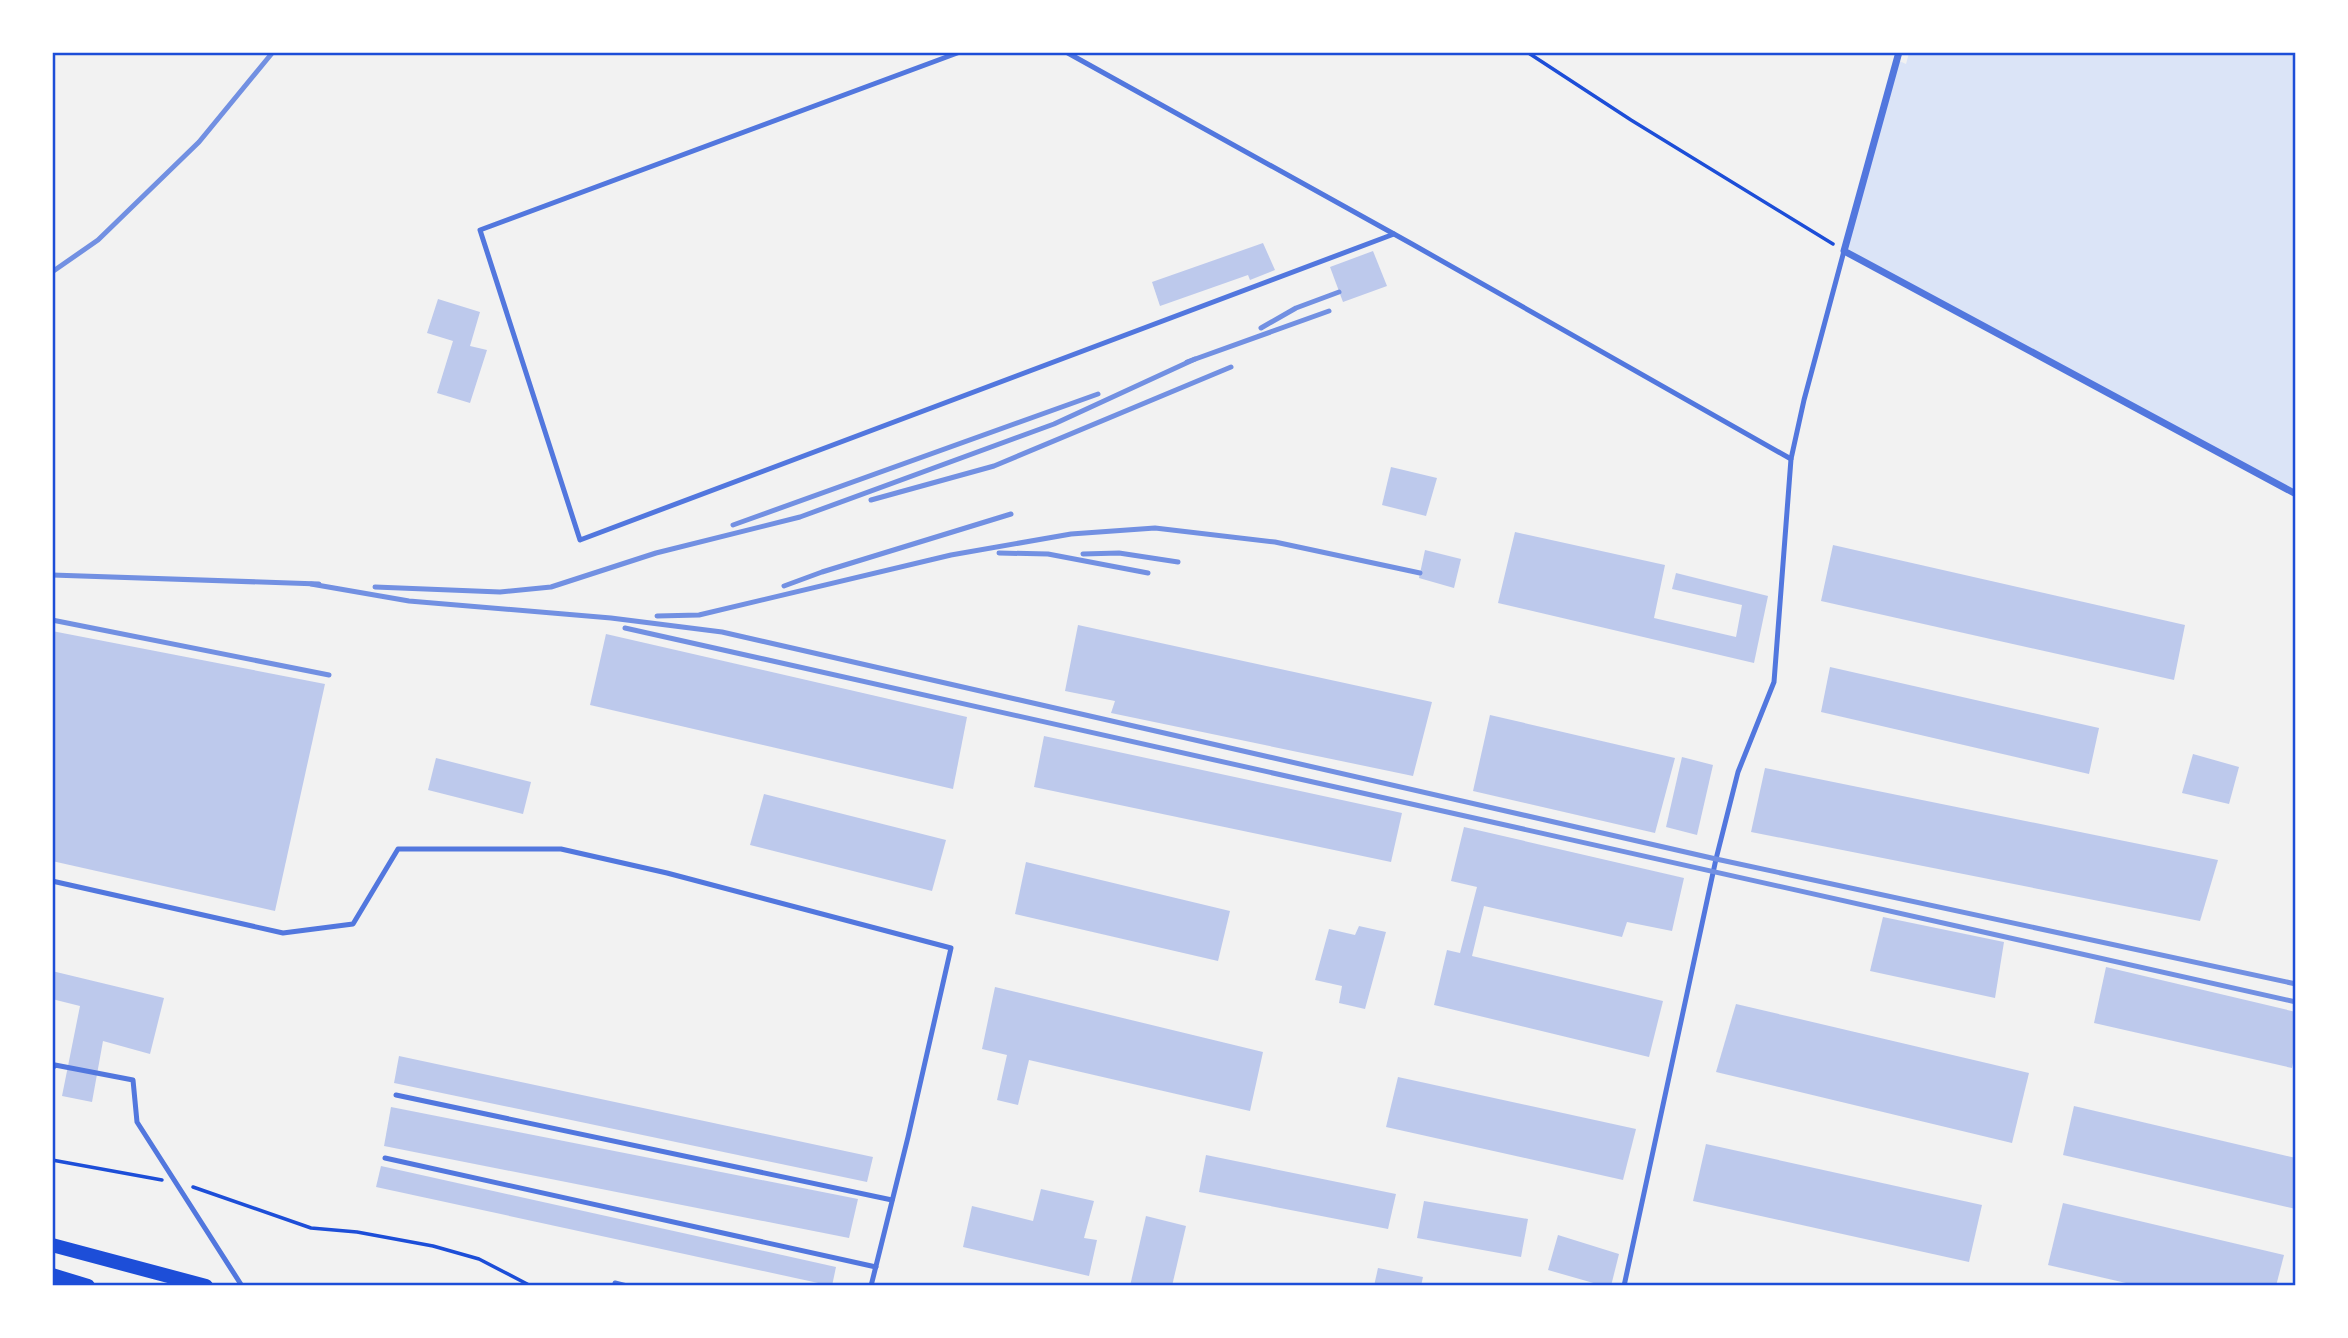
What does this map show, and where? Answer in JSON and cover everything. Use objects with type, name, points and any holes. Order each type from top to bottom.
[{"type":"main road","points":[[52,1245],[206,1286]]},
{"type":"main road","points":[[52,1275],[88,1286]]},
{"type":"street","points":[[1899,52],[1844,251],[2295,494]]},
{"type":"lane","points":[[960,52],[480,230],[580,540],[1394,234]]},
{"type":"lane","points":[[1066,52],[1791,459]]},
{"type":"lane","points":[[1623,1286],[1716,859],[1738,772],[1774,681],[1791,459],[1844,251]]},
{"type":"lane","points":[[52,881],[283,933],[353,924],[398,849],[561,849],[667,873],[951,948],[871,1286]]},
{"type":"lane","points":[[52,1069],[55,1065],[133,1080],[137,1122],[242,1286]]},
{"type":"lane","points":[[396,1095],[892,1200]]},
{"type":"lane","points":[[385,1158],[876,1267]]},
{"type":"lane","points":[[615,1283],[626,1286]]},
{"type":"path","points":[[1527,52],[1630,120],[1844,251]]},
{"type":"path","points":[[52,1160],[199,1188],[311,1228],[357,1232],[433,1246],[479,1259],[531,1286]]},
{"type":"shaded area","points":[[1909,53],[2295,53],[2295,493],[1844,251],[1897,60],[1906,64]]},
{"type":"building","points":[[1263,243],[1275,270],[1250,280],[1248,275],[1160,306],[1152,282]]},
{"type":"building","points":[[1373,251],[1387,286],[1343,302],[1330,267]]},
{"type":"building","points":[[438,299],[480,312],[470,346],[487,350],[470,403],[437,393],[453,341],[427,333]]},
{"type":"building","points":[[1391,467],[1437,478],[1426,516],[1382,505]]},
{"type":"building","points":[[1515,532],[1665,565],[1654,618],[1736,637],[1742,605],[1672,589],[1676,573],[1768,596],[1754,663],[1498,603]]},
{"type":"building","points":[[1833,545],[2185,625],[2174,680],[1821,601]]},
{"type":"building","points":[[1425,550],[1461,559],[1454,588],[1419,578]]},
{"type":"building","points":[[1078,625],[1432,702],[1413,776],[1111,713],[1115,701],[1065,691]]},
{"type":"building","points":[[52,631],[325,684],[275,911],[52,861]]},
{"type":"building","points":[[606,634],[967,717],[953,789],[590,705]]},
{"type":"building","points":[[1830,667],[2099,728],[2089,774],[1821,712]]},
{"type":"building","points":[[1490,715],[1675,758],[1655,833],[1473,791]]},
{"type":"building","points":[[1044,736],[1402,813],[1391,862],[1034,787]]},
{"type":"building","points":[[2193,754],[2239,767],[2229,804],[2182,793]]},
{"type":"building","points":[[1682,757],[1713,765],[1697,835],[1666,827]]},
{"type":"building","points":[[436,758],[531,782],[523,814],[428,790]]},
{"type":"building","points":[[1765,768],[2218,860],[2200,921],[1751,832]]},
{"type":"building","points":[[764,794],[946,840],[932,891],[750,845]]},
{"type":"building","points":[[1464,827],[1684,878],[1672,931],[1627,922],[1622,937],[1484,906],[1472,956],[1663,1001],[1649,1057],[1434,1005],[1447,950],[1460,953],[1477,887],[1451,881]]},
{"type":"building","points":[[1026,862],[1230,911],[1218,961],[1015,914]]},
{"type":"building","points":[[1883,917],[2004,942],[1995,998],[1870,971]]},
{"type":"building","points":[[1359,926],[1386,932],[1365,1009],[1339,1003],[1342,986],[1315,980],[1329,929],[1355,935]]},
{"type":"building","points":[[2106,967],[2296,1012],[2296,1049],[2292,1068],[2094,1023]]},
{"type":"building","points":[[52,971],[164,998],[150,1054],[103,1041],[92,1102],[62,1096],[80,1006],[52,999],[55,985],[52,984]]},
{"type":"building","points":[[995,987],[1263,1052],[1250,1111],[1029,1060],[1018,1105],[997,1100],[1007,1055],[982,1049]]},
{"type":"building","points":[[1736,1004],[2029,1073],[2012,1143],[1716,1072]]},
{"type":"building","points":[[399,1056],[873,1157],[867,1182],[394,1083]]},
{"type":"building","points":[[1398,1077],[1636,1129],[1623,1180],[1386,1127]]},
{"type":"building","points":[[2074,1106],[2296,1158],[2296,1209],[2063,1155]]},
{"type":"building","points":[[391,1107],[858,1199],[849,1238],[384,1146]]},
{"type":"building","points":[[1706,1144],[1982,1205],[1969,1262],[1693,1201]]},
{"type":"building","points":[[1206,1155],[1396,1194],[1388,1229],[1199,1192]]},
{"type":"building","points":[[381,1166],[836,1267],[832,1286],[376,1187]]},
{"type":"building","points":[[1041,1189],[1094,1201],[1084,1238],[1097,1240],[1089,1276],[963,1247],[972,1206],[1033,1221]]},
{"type":"building","points":[[1424,1201],[1528,1219],[1521,1257],[1417,1238]]},
{"type":"building","points":[[2063,1203],[2284,1255],[2276,1286],[2139,1286],[2048,1265]]},
{"type":"building","points":[[1146,1216],[1186,1226],[1172,1286],[1130,1286]]},
{"type":"building","points":[[1558,1235],[1619,1254],[1611,1286],[1548,1270]]},
{"type":"building","points":[[1378,1268],[1423,1277],[1421,1286],[1374,1286]]},
{"type":"railway","points":[[52,272],[98,240],[199,142],[273,52]]},
{"type":"railway","points":[[1261,328],[1296,308],[1339,292]]},
{"type":"railway","points":[[1187,362],[1329,311]]},
{"type":"railway","points":[[375,587],[500,592],[551,587],[656,553],[800,517],[1054,424],[1195,359]]},
{"type":"railway","points":[[871,500],[994,466],[1231,367]]},
{"type":"railway","points":[[733,525],[1098,394]]},
{"type":"railway","points":[[784,586],[1011,514]]},
{"type":"railway","points":[[657,616],[699,615],[951,555],[1071,534],[1155,528],[1275,542],[1420,573]]},
{"type":"railway","points":[[999,553],[1048,554],[1148,573]]},
{"type":"railway","points":[[1083,554],[1119,553],[1178,562]]},
{"type":"railway","points":[[52,575],[319,584]]},
{"type":"railway","points":[[311,584],[409,601],[611,618],[722,632],[1716,859],[2296,984]]},
{"type":"railway","points":[[52,620],[329,675]]},
{"type":"railway","points":[[625,628],[2296,1002]]}]
